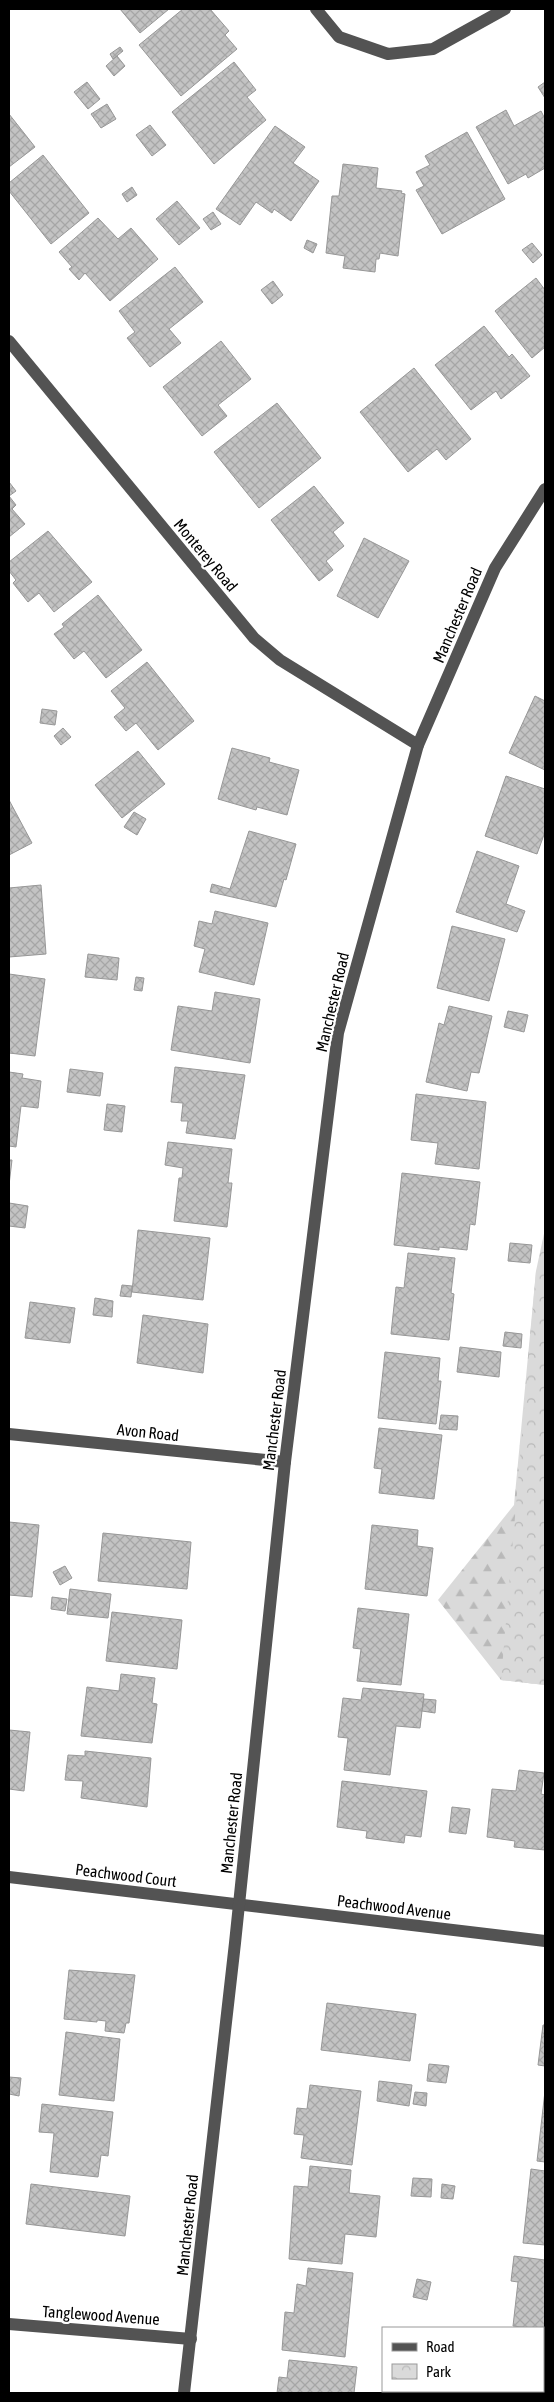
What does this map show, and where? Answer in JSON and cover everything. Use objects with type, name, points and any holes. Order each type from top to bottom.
[{"type":"street","points":[[316,9],[339,37],[388,54],[434,49],[505,9]]},
{"type":"street","name":"Monterey Road","points":[[9,341],[254,638],[280,660],[418,745]]},
{"type":"street","name":"Manchester Road","points":[[184,2393],[239,1905],[285,1462],[338,1033],[418,745],[495,568],[545,489]]},
{"type":"street","name":"Avon Road","points":[[9,1434],[285,1462]]},
{"type":"street","name":"Peachwood Court","points":[[9,1877],[239,1905]]},
{"type":"street","name":"Peachwood Avenue","points":[[239,1905],[545,1941]]},
{"type":"street","name":"Tanglewood Avenue","points":[[9,2324],[191,2339]]},
{"type":"green space","points":[[545,1229],[545,1685],[501,1680],[536,1271]]},
{"type":"green space","points":[[545,1266],[545,1685],[501,1680],[438,1600],[514,1505],[536,1271]]},
{"type":"building","points":[[120,9],[169,9],[140,33]]},
{"type":"building","points":[[183,9],[210,9],[229,31],[225,35],[237,49],[181,96],[139,45]]},
{"type":"building","points":[[120,47],[123,51],[113,59],[110,54]]},
{"type":"building","points":[[117,56],[125,66],[114,76],[106,66]]},
{"type":"building","points":[[234,62],[256,90],[247,97],[266,120],[214,164],[172,112]]},
{"type":"building","points":[[87,82],[100,99],[88,109],[74,92]]},
{"type":"building","points":[[545,82],[545,98],[538,87]]},
{"type":"building","points":[[107,104],[116,119],[101,128],[91,114]]},
{"type":"building","points":[[506,110],[514,126],[541,111],[545,119],[545,168],[528,178],[526,174],[508,184],[476,127]]},
{"type":"building","points":[[9,114],[35,147],[9,167]]},
{"type":"building","points":[[150,125],[166,145],[152,156],[136,135]]},
{"type":"building","points":[[275,126],[305,147],[293,163],[319,181],[291,221],[274,209],[272,213],[256,202],[240,225],[216,209]]},
{"type":"building","points":[[467,132],[505,199],[442,234],[416,190],[424,186],[416,172],[430,165],[425,156]]},
{"type":"building","points":[[43,155],[89,213],[51,244],[9,191],[9,183]]},
{"type":"building","points":[[343,164],[378,168],[376,188],[402,191],[401,193],[405,194],[398,256],[380,253],[379,259],[376,259],[375,272],[343,268],[345,256],[326,253],[332,196],[339,196]]},
{"type":"building","points":[[132,187],[137,195],[127,202],[122,194]]},
{"type":"building","points":[[177,201],[200,228],[179,245],[156,219]]},
{"type":"building","points":[[213,212],[221,224],[211,230],[203,219]]},
{"type":"building","points":[[98,218],[118,239],[131,228],[158,259],[110,301],[85,273],[79,280],[69,269],[72,267],[59,252]]},
{"type":"building","points":[[307,240],[317,244],[313,253],[304,248]]},
{"type":"building","points":[[532,243],[542,255],[533,263],[522,250]]},
{"type":"building","points":[[175,267],[203,302],[169,329],[181,343],[150,367],[127,338],[135,332],[119,311]]},
{"type":"building","points":[[536,278],[545,290],[545,347],[532,358],[495,311]]},
{"type":"building","points":[[273,281],[283,295],[272,304],[261,290]]},
{"type":"building","points":[[484,326],[509,357],[512,354],[530,376],[501,399],[496,391],[471,410],[435,365]]},
{"type":"building","points":[[221,341],[251,379],[218,405],[227,416],[202,436],[163,387]]},
{"type":"building","points":[[414,368],[471,439],[446,460],[437,449],[408,472],[360,412]]},
{"type":"building","points":[[277,403],[321,458],[259,508],[214,452]]},
{"type":"building","points":[[9,482],[16,491],[9,496]]},
{"type":"building","points":[[314,486],[344,523],[333,532],[344,546],[326,561],[333,570],[319,581],[271,520]]},
{"type":"building","points":[[9,496],[16,505],[12,509],[25,524],[9,537]]},
{"type":"building","points":[[48,531],[92,582],[54,612],[39,593],[28,602],[13,583],[16,580],[9,571],[9,562]]},
{"type":"building","points":[[364,538],[409,561],[378,618],[337,596]]},
{"type":"building","points":[[98,595],[142,650],[106,678],[84,651],[74,659],[54,634],[64,627],[62,624]]},
{"type":"building","points":[[147,662],[194,721],[158,750],[136,723],[126,731],[114,717],[125,708],[111,691]]},
{"type":"building","points":[[535,696],[545,701],[545,770],[509,753]]},
{"type":"building","points":[[42,709],[57,711],[55,725],[40,723]]},
{"type":"building","points":[[63,728],[71,737],[61,745],[54,736]]},
{"type":"building","points":[[232,748],[270,758],[269,762],[299,770],[287,815],[257,807],[256,810],[218,799]]},
{"type":"building","points":[[138,751],[165,784],[122,818],[95,785]]},
{"type":"building","points":[[506,776],[545,789],[545,832],[537,854],[485,836]]},
{"type":"building","points":[[9,800],[32,843],[9,855]]},
{"type":"building","points":[[134,812],[146,819],[137,835],[124,827]]},
{"type":"building","points":[[249,831],[296,844],[276,907],[210,892],[212,884],[230,889]]},
{"type":"building","points":[[477,851],[519,866],[506,904],[525,911],[517,932],[456,912]]},
{"type":"building","points":[[41,885],[46,954],[9,957],[9,888]]},
{"type":"building","points":[[215,911],[268,923],[254,985],[199,972],[205,949],[194,946],[199,921],[212,924]]},
{"type":"building","points":[[452,926],[505,939],[489,1001],[437,988]]},
{"type":"building","points":[[88,954],[119,958],[117,980],[85,977]]},
{"type":"building","points":[[9,974],[45,979],[35,1056],[9,1053]]},
{"type":"building","points":[[136,977],[144,978],[142,991],[134,990]]},
{"type":"building","points":[[215,992],[260,999],[250,1063],[171,1050],[178,1006],[212,1011]]},
{"type":"building","points":[[449,1006],[492,1016],[479,1073],[471,1072],[467,1091],[426,1082],[439,1023],[444,1025]]},
{"type":"building","points":[[508,1011],[528,1015],[524,1032],[504,1027]]},
{"type":"building","points":[[175,1067],[245,1075],[235,1139],[186,1133],[188,1121],[181,1121],[183,1103],[171,1102]]},
{"type":"building","points":[[70,1069],[103,1073],[100,1096],[67,1092]]},
{"type":"building","points":[[9,1072],[23,1074],[22,1078],[41,1081],[38,1108],[21,1106],[16,1147],[9,1146]]},
{"type":"building","points":[[416,1094],[486,1102],[479,1169],[435,1164],[438,1143],[411,1140]]},
{"type":"building","points":[[107,1104],[125,1106],[122,1132],[104,1130]]},
{"type":"building","points":[[168,1142],[232,1149],[228,1183],[232,1183],[227,1227],[174,1221],[179,1178],[182,1178],[183,1168],[165,1165]]},
{"type":"building","points":[[9,1160],[12,1160],[9,1185]]},
{"type":"building","points":[[402,1173],[480,1182],[475,1225],[470,1224],[467,1250],[439,1247],[439,1250],[394,1245]]},
{"type":"building","points":[[9,1203],[28,1206],[25,1228],[9,1226]]},
{"type":"building","points":[[138,1230],[210,1238],[203,1300],[132,1292]]},
{"type":"building","points":[[510,1243],[532,1245],[530,1263],[508,1261]]},
{"type":"building","points":[[408,1253],[455,1258],[451,1293],[454,1294],[449,1340],[391,1334],[396,1287],[404,1288]]},
{"type":"building","points":[[122,1285],[132,1286],[131,1297],[120,1296]]},
{"type":"building","points":[[95,1298],[113,1301],[112,1317],[93,1315]]},
{"type":"building","points":[[30,1302],[75,1308],[70,1343],[25,1338]]},
{"type":"building","points":[[143,1315],[208,1324],[203,1373],[137,1363]]},
{"type":"building","points":[[505,1332],[522,1334],[521,1348],[503,1346]]},
{"type":"building","points":[[460,1347],[501,1352],[499,1377],[457,1372]]},
{"type":"building","points":[[385,1352],[440,1358],[438,1381],[441,1381],[436,1424],[378,1418]]},
{"type":"building","points":[[441,1415],[458,1416],[457,1430],[439,1429]]},
{"type":"building","points":[[379,1428],[442,1435],[434,1499],[379,1493],[382,1469],[374,1468]]},
{"type":"building","points":[[9,1522],[39,1525],[32,1597],[9,1595]]},
{"type":"building","points":[[372,1525],[418,1530],[417,1546],[433,1548],[427,1596],[365,1589]]},
{"type":"building","points":[[103,1533],[191,1542],[187,1589],[98,1581]]},
{"type":"building","points":[[65,1566],[72,1578],[60,1585],[53,1572]]},
{"type":"building","points":[[70,1589],[111,1594],[108,1618],[67,1614]]},
{"type":"building","points":[[52,1597],[67,1599],[65,1611],[51,1609]]},
{"type":"building","points":[[358,1608],[409,1614],[401,1685],[357,1681],[361,1649],[353,1648]]},
{"type":"building","points":[[112,1612],[182,1620],[177,1669],[106,1661]]},
{"type":"building","points":[[121,1674],[155,1678],[152,1703],[157,1704],[152,1743],[81,1736],[87,1687],[119,1691]]},
{"type":"building","points":[[363,1688],[424,1694],[420,1728],[396,1726],[390,1775],[344,1770],[348,1738],[338,1737],[343,1698],[361,1700]]},
{"type":"building","points":[[424,1699],[436,1700],[435,1713],[422,1711]]},
{"type":"building","points":[[9,1730],[30,1732],[24,1791],[9,1789]]},
{"type":"building","points":[[85,1751],[151,1758],[147,1807],[81,1798],[83,1781],[65,1780],[68,1755],[85,1756]]},
{"type":"building","points":[[519,1770],[544,1773],[541,1794],[545,1795],[545,1850],[514,1847],[515,1841],[487,1837],[492,1789],[516,1791]]},
{"type":"building","points":[[342,1781],[427,1791],[421,1837],[405,1835],[404,1843],[366,1838],[367,1831],[337,1827]]},
{"type":"building","points":[[452,1807],[470,1809],[466,1834],[449,1832]]},
{"type":"building","points":[[69,1970],[135,1975],[129,2023],[126,2023],[124,2033],[105,2031],[106,2021],[64,2019]]},
{"type":"building","points":[[327,2003],[416,2014],[410,2061],[321,2050]]},
{"type":"building","points":[[543,2025],[545,2025],[545,2066],[538,2065]]},
{"type":"building","points":[[66,2032],[120,2039],[114,2101],[59,2095]]},
{"type":"building","points":[[429,2064],[449,2066],[446,2083],[427,2081]]},
{"type":"building","points":[[9,2077],[21,2078],[19,2096],[9,2094]]},
{"type":"building","points":[[379,2081],[412,2085],[409,2106],[377,2101]]},
{"type":"building","points":[[310,2085],[361,2091],[352,2165],[301,2158],[304,2135],[294,2134],[297,2108],[307,2109]]},
{"type":"building","points":[[545,2091],[545,2162],[537,2161]]},
{"type":"building","points":[[415,2092],[427,2093],[426,2106],[413,2104]]},
{"type":"building","points":[[42,2104],[113,2112],[108,2156],[101,2155],[98,2177],[50,2172],[54,2133],[39,2132]]},
{"type":"building","points":[[310,2166],[351,2170],[349,2193],[380,2196],[376,2237],[345,2234],[342,2264],[289,2259],[294,2186],[308,2187]]},
{"type":"building","points":[[531,2169],[545,2171],[545,2245],[523,2243]]},
{"type":"building","points":[[413,2178],[432,2179],[431,2197],[411,2196]]},
{"type":"building","points":[[31,2184],[130,2196],[125,2236],[26,2224]]},
{"type":"building","points":[[442,2184],[455,2186],[453,2199],[441,2198]]},
{"type":"building","points":[[514,2256],[545,2260],[545,2330],[544,2327],[513,2326],[518,2282],[511,2281]]},
{"type":"building","points":[[308,2268],[353,2273],[345,2357],[282,2350],[285,2312],[294,2313],[297,2284],[306,2286]]},
{"type":"building","points":[[417,2279],[431,2282],[427,2300],[413,2297]]},
{"type":"building","points":[[545,2343],[545,2393],[504,2393],[544,2392]]},
{"type":"building","points":[[289,2360],[357,2367],[354,2393],[277,2393],[279,2377],[287,2378]]}]
